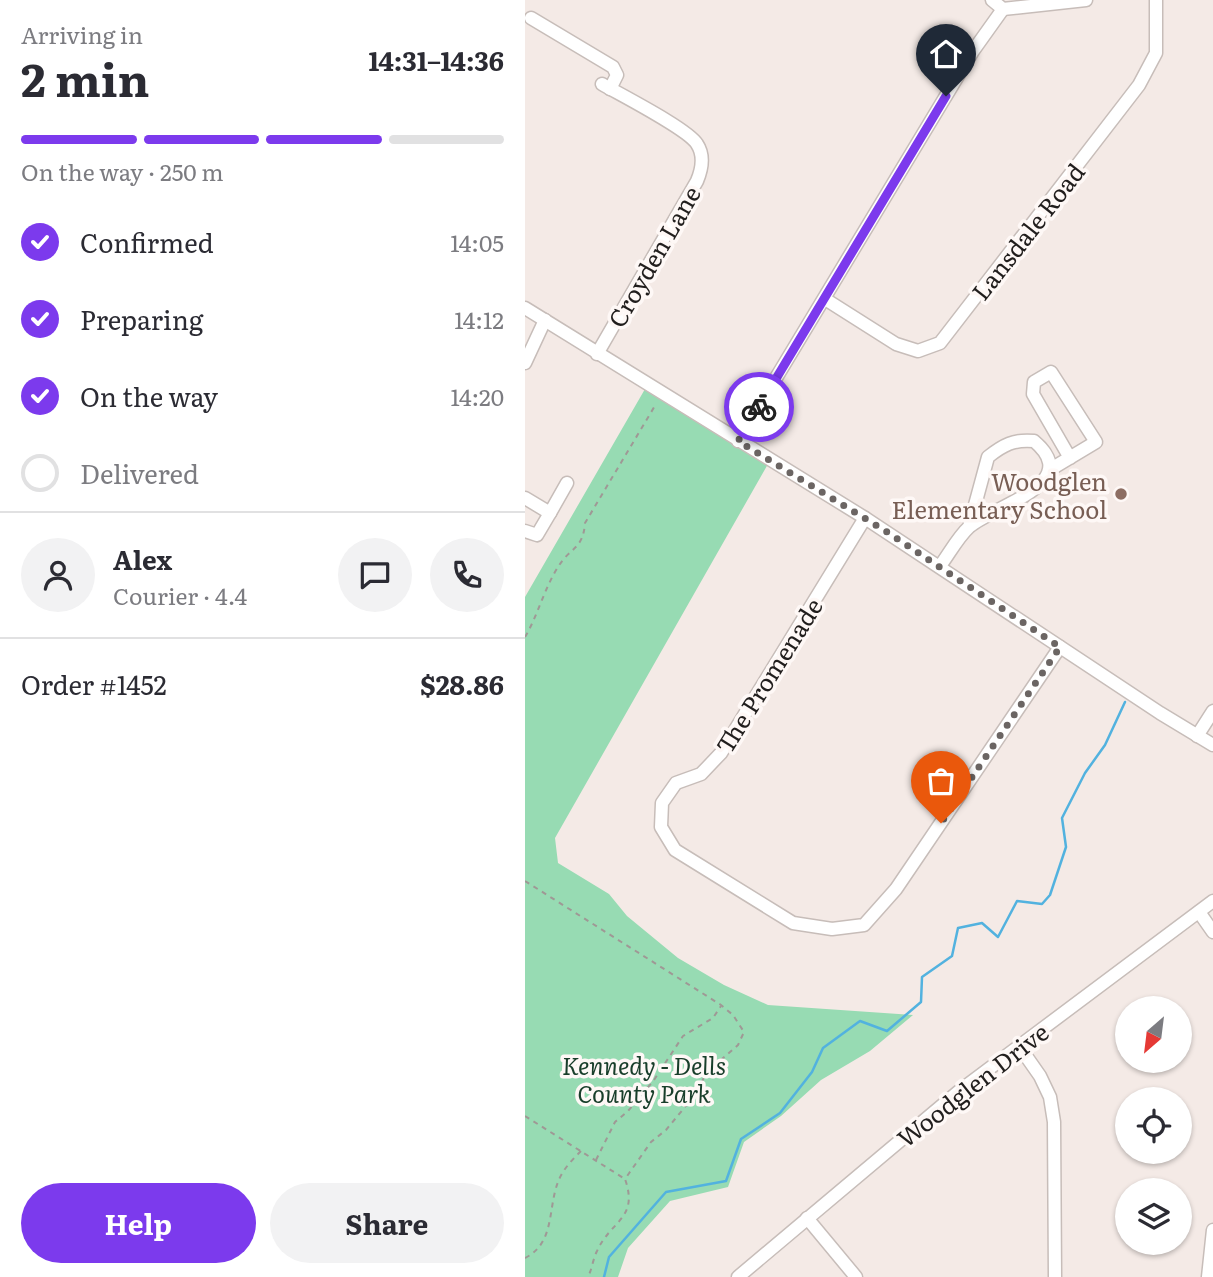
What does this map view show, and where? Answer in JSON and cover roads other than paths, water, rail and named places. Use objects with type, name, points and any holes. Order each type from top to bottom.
[{"type":"street","points":[[992,0],[1003,9],[1086,0]]},
{"type":"street","name":"Lansdale Road","points":[[825,299],[896,344],[918,351],[940,344],[1139,86],[1156,53],[1156,0]]},
{"type":"street","points":[[738,441],[973,51],[1003,9]]},
{"type":"street","name":"Croyden Lane","points":[[531,18],[613,67],[617,75],[606,87],[684,132],[697,142],[702,157],[697,181],[597,354]]},
{"type":"street","points":[[525,308],[865,518],[1213,745]]},
{"type":"street","points":[[525,363],[545,320]]},
{"type":"street","points":[[969,527],[1030,492],[1051,469],[1070,458],[1096,442],[1051,372],[1034,383],[1033,394],[1070,458]]},
{"type":"street","points":[[940,566],[969,527],[988,457],[1020,439],[1034,441],[1050,458],[1051,469]]},
{"type":"street","points":[[525,531],[537,535],[567,483]]},
{"type":"street","points":[[525,498],[550,513]]},
{"type":"street","name":"The Promenade","points":[[865,518],[721,753],[701,775],[676,783],[662,803],[661,827],[675,850],[793,923],[832,929],[864,925],[896,889],[1060,647]]},
{"type":"street","points":[[1197,736],[1213,710]]},
{"type":"street","name":"Woodglen Drive","points":[[738,1277],[958,1092],[1213,901]]},
{"type":"street","points":[[1199,912],[1213,932]]},
{"type":"street","points":[[1019,1046],[1045,1087],[1054,1122],[1055,1277]]},
{"type":"street","points":[[807,1218],[856,1277]]},
{"type":"street","points":[[1208,1277],[1213,1230]]},
{"type":"waterway","points":[[604,1277],[609,1257],[666,1192],[726,1181],[741,1139],[780,1113],[812,1072],[823,1048],[860,1021],[887,1031],[921,1002],[922,977],[952,956],[958,928],[982,923],[998,937],[1017,901],[1042,904],[1050,895],[1066,847],[1062,818],[1085,773],[1105,745],[1125,702]]},
{"type":"place","name":"Woodglen Elementary School","points":[[1121,494]]},
{"type":"park label","name":"Kennedy - Dells County Park","points":[[644,1078]]}]
